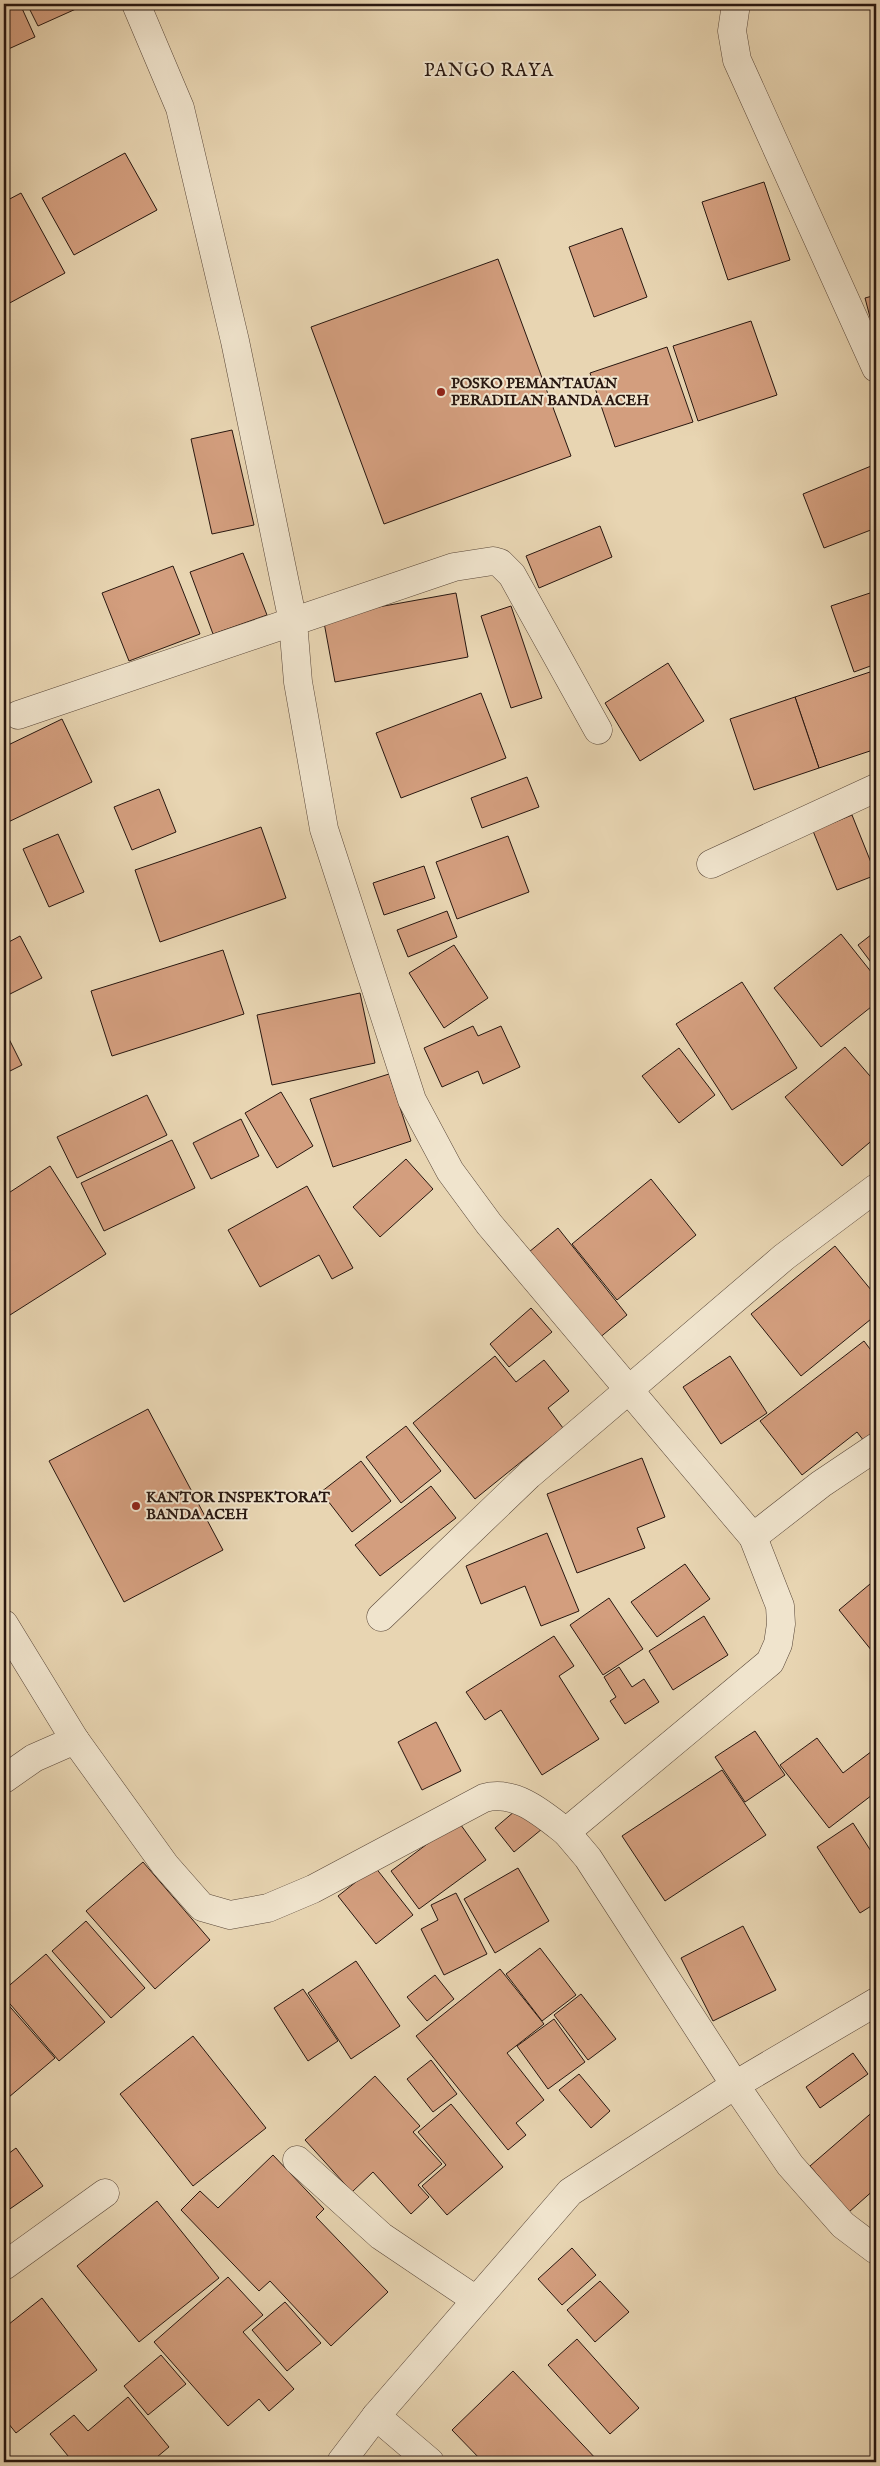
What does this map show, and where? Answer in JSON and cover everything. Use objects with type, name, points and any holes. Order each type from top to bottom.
[{"type":"street","points":[[136,4],[180,108],[235,341],[293,622],[298,682],[324,828],[412,1100],[450,1171],[489,1224],[753,1537],[780,1606],[781,1624],[778,1644],[770,1662],[566,1832]]},
{"type":"street","points":[[736,4],[732,31],[737,60],[876,368]]},
{"type":"street","points":[[18,715],[454,566],[493,561],[500,563],[512,575],[598,730]]},
{"type":"street","points":[[711,864],[876,788]]},
{"type":"street","points":[[381,1617],[528,1475],[630,1391],[784,1257],[876,1188]]},
{"type":"street","points":[[753,1537],[821,1484],[876,1447]]},
{"type":"street","points":[[4,1624],[75,1740],[165,1864],[202,1907],[230,1915],[268,1908],[313,1889],[484,1798],[496,1794],[505,1795],[524,1803],[545,1815],[566,1832],[588,1858],[735,2085],[790,2165],[843,2225],[876,2250]]},
{"type":"street","points":[[4,1779],[34,1758],[75,1740]]},
{"type":"street","points":[[340,2462],[376,2416],[570,2192],[735,2085],[876,2002]]},
{"type":"street","points":[[298,2160],[381,2236],[476,2300]]},
{"type":"street","points":[[4,2266],[105,2193]]},
{"type":"street","points":[[376,2416],[430,2462]]},
{"type":"building","points":[[4,4],[20,4],[35,37],[4,51]]},
{"type":"building","points":[[27,4],[87,4],[38,26]]},
{"type":"building","points":[[125,153],[157,210],[74,255],[42,198]]},
{"type":"building","points":[[764,182],[790,260],[728,280],[702,202]]},
{"type":"building","points":[[21,193],[65,273],[6,305],[4,301],[4,202]]},
{"type":"building","points":[[622,228],[647,297],[594,317],[569,247]]},
{"type":"building","name":"POSKO PEMANTAUAN PERADILAN BANDA ACEH","points":[[498,259],[571,456],[384,524],[311,327]]},
{"type":"building","points":[[876,295],[876,340],[865,298]]},
{"type":"building","points":[[751,321],[777,395],[698,421],[673,346]]},
{"type":"building","points":[[667,347],[693,422],[615,447],[590,373]]},
{"type":"building","points":[[232,430],[254,525],[212,534],[191,439]]},
{"type":"building","points":[[876,464],[876,528],[824,548],[803,494]]},
{"type":"building","points":[[600,526],[612,557],[539,588],[526,556]]},
{"type":"building","points":[[243,553],[267,615],[213,634],[190,572]]},
{"type":"building","points":[[173,566],[200,634],[129,661],[102,593]]},
{"type":"building","points":[[876,591],[876,664],[854,672],[831,606]]},
{"type":"building","points":[[456,593],[468,657],[335,682],[323,617]]},
{"type":"building","points":[[511,606],[542,698],[511,708],[481,616]]},
{"type":"building","points":[[668,663],[704,721],[640,761],[605,703]]},
{"type":"building","points":[[876,670],[876,749],[819,768],[795,697]]},
{"type":"building","points":[[481,693],[506,758],[401,798],[376,733]]},
{"type":"building","points":[[795,697],[819,768],[754,790],[730,719]]},
{"type":"building","points":[[62,719],[92,782],[4,824],[4,747]]},
{"type":"building","points":[[527,777],[539,807],[482,828],[471,798]]},
{"type":"building","points":[[159,789],[176,832],[132,850],[114,807]]},
{"type":"building","points":[[852,815],[876,875],[837,890],[813,831]]},
{"type":"building","points":[[261,827],[286,898],[160,942],[135,870]]},
{"type":"building","points":[[58,834],[84,892],[49,907],[23,849]]},
{"type":"building","points":[[508,836],[529,892],[457,919],[436,862]]},
{"type":"building","points":[[424,866],[435,898],[384,915],[373,883]]},
{"type":"building","points":[[447,911],[457,937],[408,957],[397,930]]},
{"type":"building","points":[[876,931],[876,969],[858,945]]},
{"type":"building","points":[[841,934],[876,978],[876,1003],[821,1047],[774,988]]},
{"type":"building","points":[[20,936],[42,978],[4,997],[4,938],[7,943]]},
{"type":"building","points":[[454,945],[488,998],[444,1028],[409,973]]},
{"type":"building","points":[[223,950],[244,1014],[112,1056],[91,991]]},
{"type":"building","points":[[742,982],[797,1068],[732,1110],[676,1024]]},
{"type":"building","points":[[360,993],[375,1063],[272,1085],[257,1015]]},
{"type":"building","points":[[473,1026],[478,1036],[501,1026],[520,1067],[483,1084],[478,1071],[442,1087],[424,1048]]},
{"type":"building","points":[[4,1029],[22,1065],[4,1074]]},
{"type":"building","points":[[845,1047],[876,1083],[876,1137],[842,1166],[785,1097]]},
{"type":"building","points":[[679,1048],[715,1095],[679,1123],[642,1076]]},
{"type":"building","points":[[389,1074],[411,1141],[333,1167],[310,1099]]},
{"type":"building","points":[[281,1092],[313,1146],[277,1168],[245,1113]]},
{"type":"building","points":[[147,1095],[167,1135],[77,1178],[57,1137]]},
{"type":"building","points":[[241,1119],[259,1156],[211,1179],[193,1143]]},
{"type":"building","points":[[172,1140],[195,1188],[104,1231],[81,1183]]},
{"type":"building","points":[[406,1159],[433,1189],[380,1237],[353,1207]]},
{"type":"building","points":[[50,1166],[106,1254],[10,1315],[4,1305],[4,1196]]},
{"type":"building","points":[[651,1179],[696,1235],[617,1300],[572,1244]]},
{"type":"building","points":[[307,1186],[353,1268],[332,1279],[319,1255],[260,1287],[228,1230]]},
{"type":"building","points":[[558,1228],[627,1315],[598,1339],[529,1252]]},
{"type":"building","points":[[835,1246],[876,1296],[876,1315],[801,1376],[751,1314]]},
{"type":"building","points":[[531,1308],[552,1332],[509,1367],[490,1344]]},
{"type":"building","points":[[864,1341],[876,1357],[876,1432],[864,1441],[857,1432],[802,1475],[760,1421]]},
{"type":"building","points":[[495,1356],[516,1382],[544,1360],[569,1391],[548,1408],[563,1428],[475,1499],[413,1423]]},
{"type":"building","points":[[730,1356],[767,1413],[721,1444],[683,1387]]},
{"type":"building","name":"KANTOR INSPEKTORAT BANDA ACEH","points":[[148,1409],[223,1550],[124,1602],[49,1461]]},
{"type":"building","points":[[406,1426],[441,1471],[401,1503],[366,1457]]},
{"type":"building","points":[[642,1458],[665,1517],[637,1528],[645,1548],[577,1573],[547,1494]]},
{"type":"building","points":[[361,1461],[391,1501],[352,1532],[321,1492]]},
{"type":"building","points":[[431,1486],[456,1518],[380,1576],[355,1545]]},
{"type":"building","points":[[547,1533],[579,1611],[541,1626],[525,1586],[481,1604],[466,1566]]},
{"type":"building","points":[[685,1564],[710,1599],[657,1637],[631,1602]]},
{"type":"building","points":[[876,1579],[876,1656],[839,1610]]},
{"type":"building","points":[[609,1598],[643,1649],[603,1675],[570,1625]]},
{"type":"building","points":[[704,1616],[728,1655],[673,1690],[649,1651]]},
{"type":"building","points":[[554,1636],[574,1666],[559,1676],[599,1739],[542,1775],[501,1710],[485,1720],[466,1692]]},
{"type":"building","points":[[619,1667],[632,1687],[644,1679],[659,1702],[625,1724],[610,1701],[616,1697],[604,1677]]},
{"type":"building","points":[[436,1722],[461,1771],[422,1790],[398,1742]]},
{"type":"building","points":[[755,1731],[785,1775],[745,1802],[715,1757]]},
{"type":"building","points":[[817,1738],[843,1773],[876,1748],[876,1792],[829,1828],[780,1765]]},
{"type":"building","points":[[722,1770],[766,1835],[665,1901],[622,1836]]},
{"type":"building","points":[[522,1805],[542,1829],[514,1852],[495,1828]]},
{"type":"building","points":[[458,1821],[486,1860],[419,1909],[391,1871]]},
{"type":"building","points":[[853,1823],[876,1859],[876,1903],[860,1913],[817,1847]]},
{"type":"building","points":[[143,1862],[210,1940],[155,1989],[86,1911]]},
{"type":"building","points":[[375,1867],[413,1915],[376,1944],[338,1896]]},
{"type":"building","points":[[518,1868],[549,1921],[495,1953],[464,1899]]},
{"type":"building","points":[[456,1893],[487,1954],[444,1975],[421,1929],[438,1920],[431,1905]]},
{"type":"building","points":[[86,1921],[145,1988],[111,2018],[52,1951]]},
{"type":"building","points":[[743,1926],[776,1990],[713,2021],[681,1958]]},
{"type":"building","points":[[540,1948],[576,1995],[542,2021],[506,1974]]},
{"type":"building","points":[[46,1954],[105,2022],[59,2061],[4,1997],[4,1990]]},
{"type":"building","points":[[356,1961],[400,2026],[351,2059],[308,1993]]},
{"type":"building","points":[[500,1969],[544,2024],[507,2053],[544,2100],[516,2123],[526,2135],[508,2150],[416,2036]]},
{"type":"building","points":[[435,1975],[454,1999],[427,2021],[407,1997]]},
{"type":"building","points":[[303,1989],[338,2041],[308,2061],[274,2008]]},
{"type":"building","points":[[581,1994],[616,2039],[588,2060],[554,2015]]},
{"type":"building","points":[[4,2000],[55,2058],[9,2097],[4,2090]]},
{"type":"building","points":[[554,2019],[585,2062],[548,2089],[517,2046]]},
{"type":"building","points":[[193,2036],[266,2128],[193,2186],[120,2094]]},
{"type":"building","points":[[853,2053],[868,2074],[820,2108],[806,2087]]},
{"type":"building","points":[[431,2060],[457,2094],[433,2112],[407,2079]]},
{"type":"building","points":[[579,2074],[610,2111],[591,2128],[559,2090]]},
{"type":"building","points":[[375,2076],[420,2126],[413,2132],[442,2164],[418,2185],[429,2197],[411,2214],[373,2172],[352,2192],[305,2140]]},
{"type":"building","points":[[451,2104],[503,2167],[447,2215],[422,2186],[446,2165],[418,2132]]},
{"type":"building","points":[[876,2109],[876,2188],[849,2212],[810,2166]]},
{"type":"building","points":[[16,2148],[43,2186],[4,2213],[4,2157]]},
{"type":"building","points":[[273,2155],[324,2209],[316,2217],[388,2292],[331,2346],[270,2281],[259,2291],[181,2210],[200,2191],[218,2208]]},
{"type":"building","points":[[157,2201],[219,2278],[139,2342],[77,2266]]},
{"type":"building","points":[[572,2248],[596,2275],[562,2305],[538,2279]]},
{"type":"building","points":[[228,2277],[263,2315],[243,2332],[294,2389],[269,2411],[259,2399],[228,2426],[154,2342]]},
{"type":"building","points":[[600,2281],[629,2312],[595,2342],[567,2310]]},
{"type":"building","points":[[42,2298],[97,2370],[16,2433],[4,2418],[4,2328]]},
{"type":"building","points":[[285,2302],[321,2343],[287,2371],[252,2330]]},
{"type":"building","points":[[577,2339],[639,2408],[610,2434],[548,2365]]},
{"type":"building","points":[[161,2355],[186,2384],[148,2415],[124,2386]]},
{"type":"building","points":[[513,2371],[599,2462],[483,2462],[452,2430]]},
{"type":"building","points":[[128,2397],[169,2447],[151,2462],[73,2462],[50,2434],[74,2415],[88,2431]]},
{"type":"place","name":"POSKO PEMANTAUAN PERADILAN BANDA ACEH","points":[[441,392]]},
{"type":"place","name":"KANTOR INSPEKTORAT BANDA ACEH","points":[[136,1506]]},
{"type":"district","name":"PANGO RAYA","points":[[489,70]]}]
